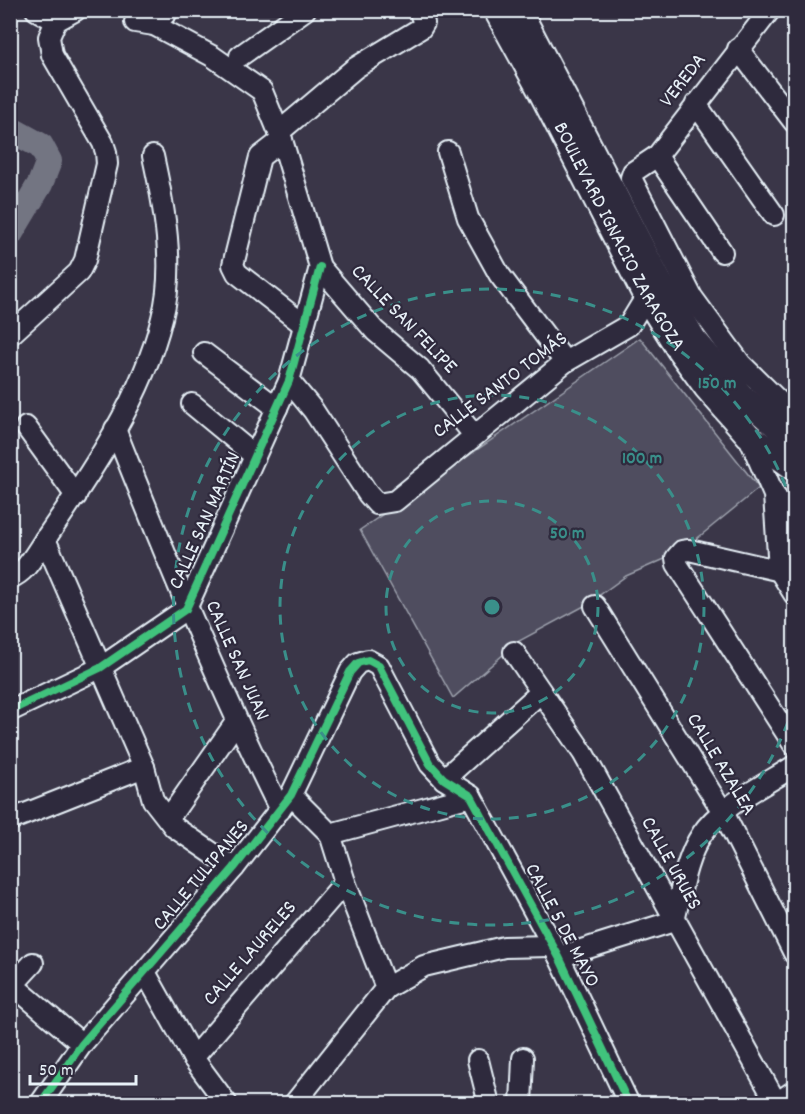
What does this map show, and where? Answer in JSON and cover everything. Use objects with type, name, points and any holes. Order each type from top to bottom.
[{"type":"main road","name":"BOULEVARD IGNACIO ZARAGOZA","points":[[496,10],[542,92],[646,297],[706,387],[748,435],[795,468]]},
{"type":"main road","name":"BOULEVARD IGNACIO ZARAGOZA","points":[[519,10],[659,280],[694,339],[741,395],[795,442]]},
{"type":"street","points":[[36,10],[56,21]]},
{"type":"street","points":[[10,335],[79,272],[85,260],[107,164],[103,143],[52,55],[48,37],[56,21],[76,10]]},
{"type":"street","points":[[169,10],[145,23],[212,56],[262,91]]},
{"type":"street","name":"CALLE SAN FELIPE","points":[[305,10],[245,61],[262,91],[281,136],[320,267],[375,331],[420,369],[474,435]]},
{"type":"street","name":"VEREDA","points":[[770,10],[657,156],[631,174],[692,297],[741,364],[795,416]]},
{"type":"street","points":[[304,325],[237,273],[233,265],[260,157],[355,68],[421,28],[421,17]]},
{"type":"street","points":[[738,50],[795,122]]},
{"type":"street","points":[[696,104],[774,215]]},
{"type":"street","points":[[448,152],[474,228],[500,274],[565,362]]},
{"type":"street","points":[[10,578],[18,576],[28,564],[76,496],[115,429],[142,373],[163,317],[167,268],[166,219],[153,156]]},
{"type":"street","points":[[657,156],[722,252]]},
{"type":"street","name":"CALLE SAN FELIPE","points":[[304,325],[320,267]]},
{"type":"street","name":"CALLE SANTO TOMÁS","points":[[289,381],[313,410],[376,504],[395,501],[565,362],[629,325],[646,297]]},
{"type":"street","name":"CALLE SAN MARTÍN","points":[[10,711],[100,668],[186,609],[289,381],[304,325]]},
{"type":"street","points":[[204,352],[277,408]]},
{"type":"street","points":[[192,404],[255,456]]},
{"type":"street","points":[[26,427],[76,496]]},
{"type":"street","name":"CALLE SAN JUAN","points":[[115,429],[186,609],[236,722],[285,802],[330,834]]},
{"type":"street","points":[[748,435],[774,495],[795,528]]},
{"type":"street","points":[[774,495],[787,572],[795,594]]},
{"type":"street","points":[[45,539],[144,767],[153,800],[170,818],[174,827],[234,868]]},
{"type":"street","points":[[787,572],[689,550],[682,551],[676,558],[677,564],[795,745]]},
{"type":"street","name":"CALLE AZALEA","points":[[595,606],[723,812],[795,953]]},
{"type":"street","name":"CALLE URUES","points":[[514,652],[583,753],[674,921],[777,1103]]},
{"type":"street","name":"CALLE 5 DE MAYO","points":[[368,660],[379,666],[430,764],[444,779],[471,796],[555,952],[629,1104]]},
{"type":"street","name":"CALLE TULIPANES","points":[[40,1104],[82,1044],[234,868],[285,802],[350,672],[358,663],[368,660]]},
{"type":"street","points":[[444,779],[540,693]]},
{"type":"street","points":[[170,818],[236,722]]},
{"type":"street","points":[[294,1104],[386,988],[424,966],[504,947],[555,952],[674,921],[689,859],[702,833],[723,812],[795,766]]},
{"type":"street","points":[[10,820],[144,767]]},
{"type":"street","points":[[386,988],[345,882],[330,834],[471,796]]},
{"type":"street","name":"CALLE LAURELES","points":[[193,1058],[345,882]]},
{"type":"street","points":[[33,963],[12,986],[82,1044]]},
{"type":"street","points":[[145,972],[193,1058],[227,1104]]},
{"type":"street","points":[[521,1104],[523,1058]]},
{"type":"street","points":[[478,1060],[489,1104]]},
{"type":"street","points":[[777,1103],[795,1091]]},
{"type":"shaded area","points":[[640,338],[759,488],[694,541],[667,558],[626,576],[586,605],[519,641],[453,698],[360,530]]},
{"type":"waterway","points":[[10,129],[41,146],[49,161],[40,184],[10,234]]},
{"type":"cycle path","points":[[10,711],[100,668],[186,609],[289,381],[320,267]]},
{"type":"cycle path","points":[[40,1104],[82,1044],[234,868],[291,795],[350,672],[358,663],[368,660],[379,666],[430,764],[444,779],[471,796],[559,957],[629,1104]]}]
